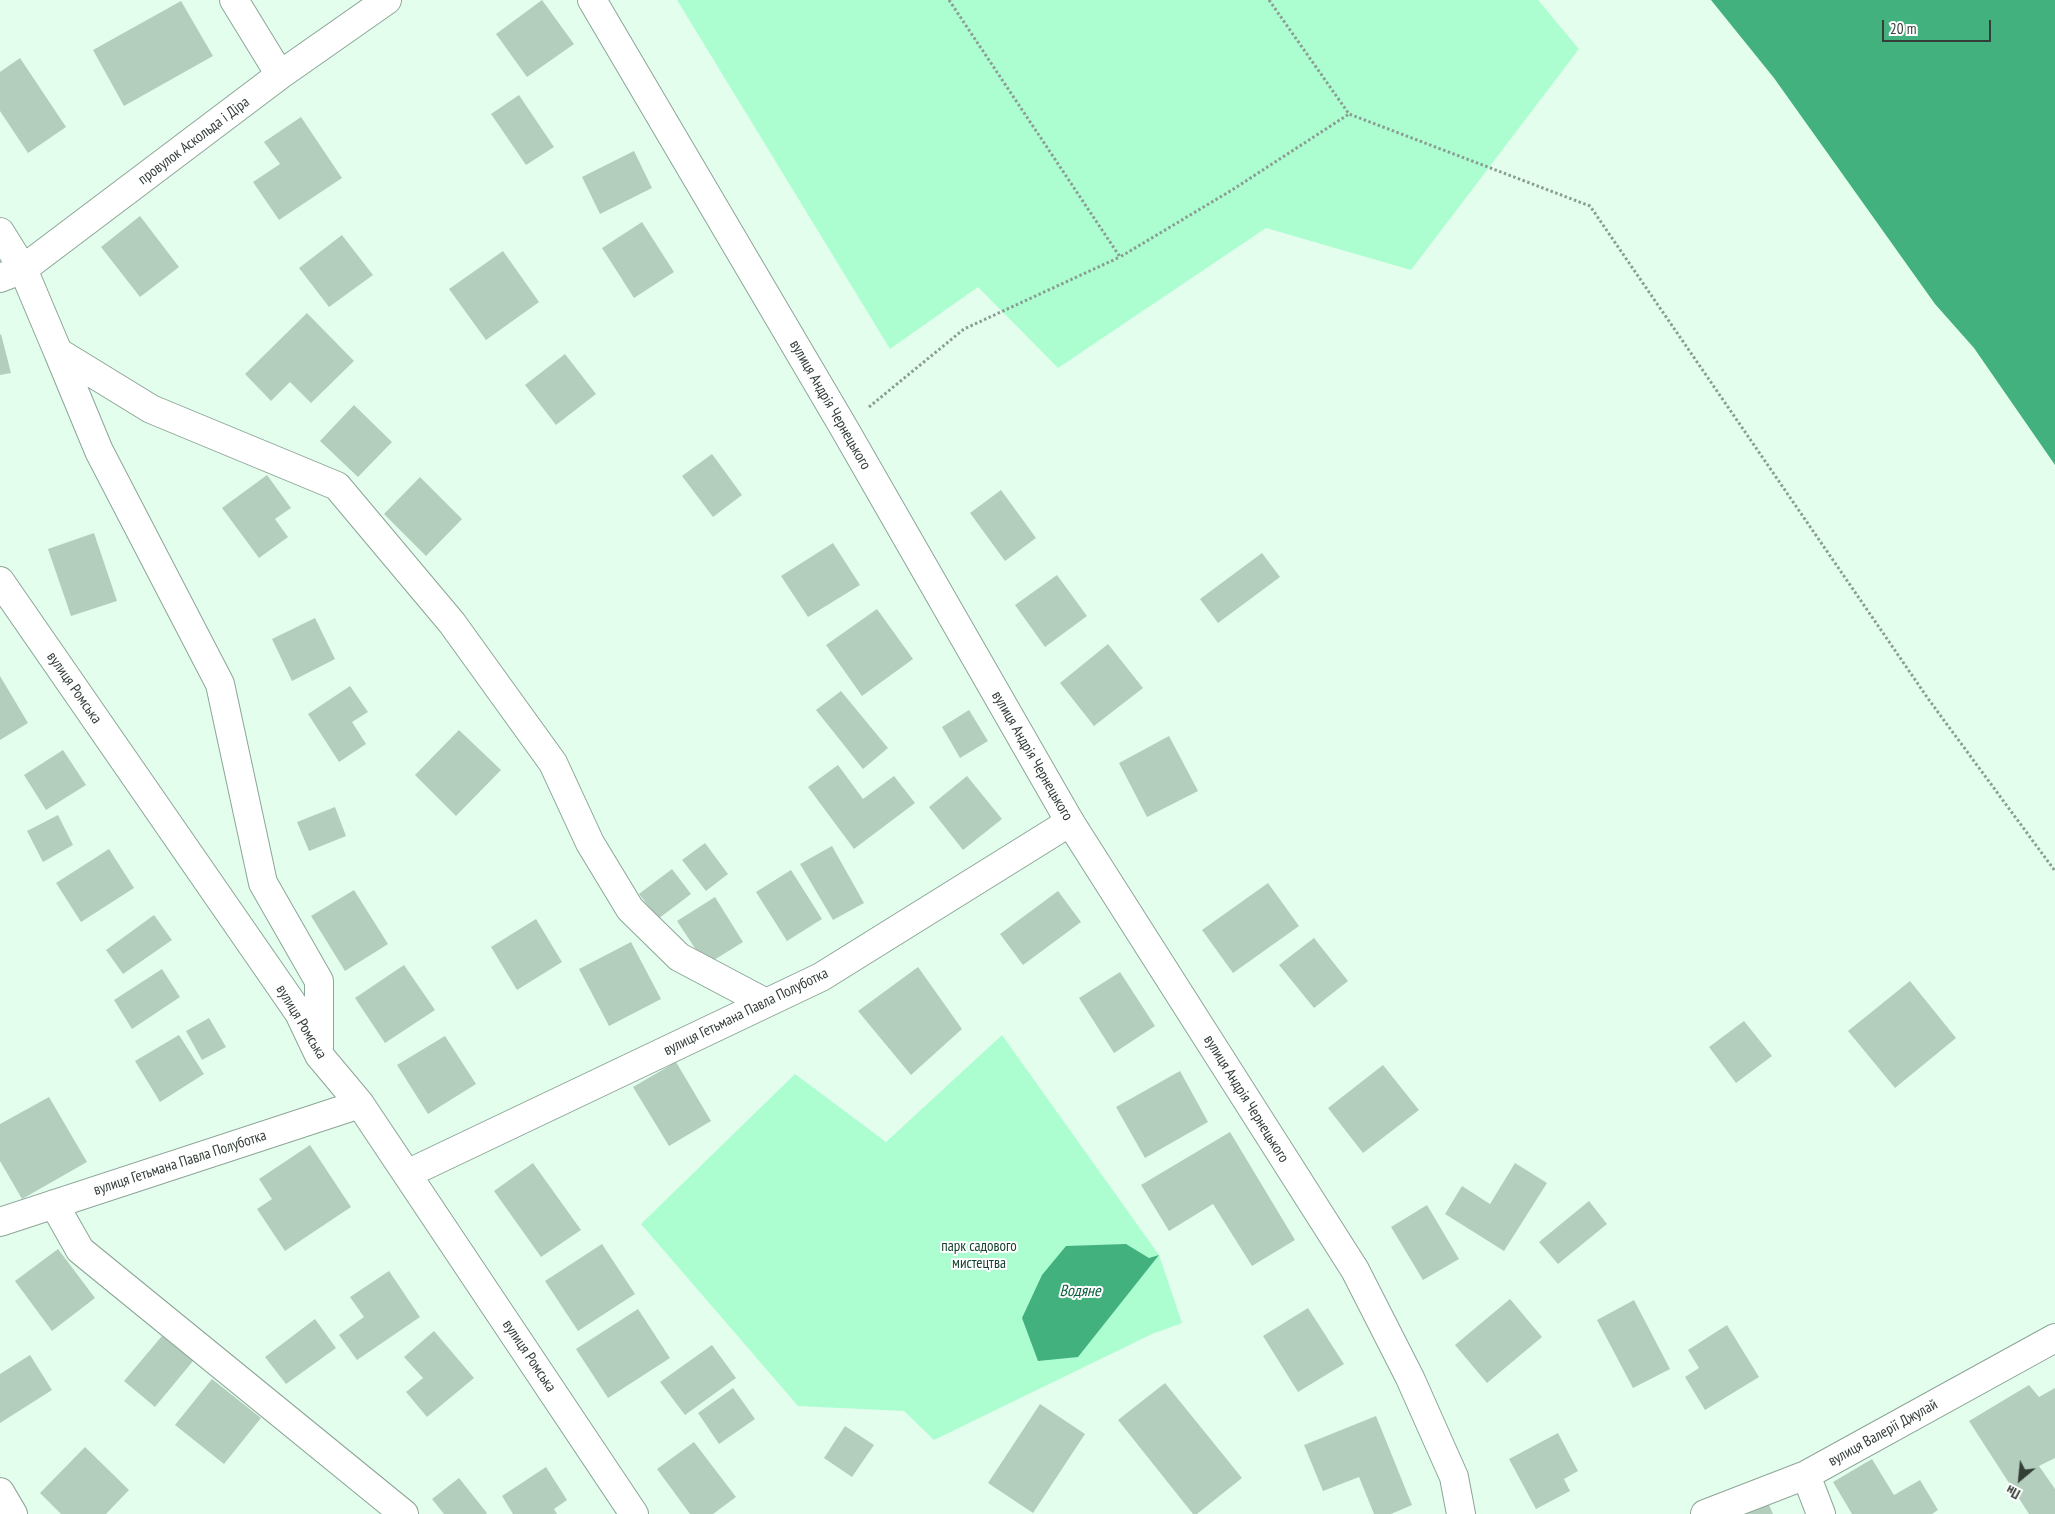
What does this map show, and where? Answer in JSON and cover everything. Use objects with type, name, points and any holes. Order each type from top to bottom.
[{"type":"street","points":[[234,0],[280,75]]},
{"type":"street","name":"провулок Аскольда і Діра","points":[[12,274],[280,75],[387,0]]},
{"type":"street","name":"вулиця Андрія Чернецького","points":[[592,0],[844,428],[1070,822],[1355,1270],[1410,1378],[1450,1468],[1461,1514]]},
{"type":"street","points":[[0,232],[12,274],[58,352],[99,451],[220,684],[263,883],[319,981],[318,1055]]},
{"type":"street","points":[[58,352],[151,409],[337,486],[452,623],[553,763],[590,843],[630,909],[679,957],[766,1003]]},
{"type":"street","name":"вулиця Ромська","points":[[0,581],[299,1013],[318,1055],[360,1104],[634,1514]]},
{"type":"street","name":"вулиця Гетьмана Павла Полуботка","points":[[407,1174],[821,977],[1070,822]]},
{"type":"street","name":"вулиця Гетьмана Павла Полуботка","points":[[0,1222],[360,1104]]},
{"type":"street","points":[[54,1204],[80,1250],[404,1514]]},
{"type":"street","name":"вулиця Валерії Джулай","points":[[1705,1514],[1806,1475],[2055,1338]]},
{"type":"street","points":[[1806,1475],[1821,1514]]},
{"type":"street","points":[[0,1492],[13,1514]]},
{"type":"path","points":[[948,0],[1120,257]]},
{"type":"path","points":[[1269,0],[1349,114],[1590,206],[1929,700],[2055,871]]},
{"type":"path","points":[[844,428],[964,329],[1120,257],[1232,190],[1349,114]]},
{"type":"green space","points":[[677,0],[1538,0],[1579,49],[1411,270],[1266,228],[1058,368],[978,287],[890,349]]},
{"type":"green space","name":"парк садового мистецтва","points":[[1002,1035],[1159,1255],[1182,1323],[1152,1334],[934,1440],[904,1411],[798,1406],[641,1224],[795,1074],[886,1142]]},
{"type":"water","points":[[1711,0],[2055,0],[2055,465],[1974,348],[1935,304],[1774,78]]},
{"type":"water","name":"Водяне","points":[[1126,1244],[1149,1258],[1159,1255],[1078,1357],[1038,1361],[1022,1318],[1042,1275],[1066,1246]]},
{"type":"building","points":[[542,0],[574,44],[527,77],[496,34]]},
{"type":"building","points":[[181,1],[213,56],[124,106],[93,50]]},
{"type":"building","points":[[20,58],[66,127],[28,153],[0,111],[0,72]]},
{"type":"building","points":[[519,95],[554,147],[526,165],[491,114]]},
{"type":"building","points":[[301,117],[342,178],[279,220],[253,182],[280,164],[264,142]]},
{"type":"building","points":[[634,151],[652,188],[600,214],[582,177]]},
{"type":"building","points":[[140,216],[179,267],[140,297],[101,247]]},
{"type":"building","points":[[642,222],[674,272],[634,298],[602,248]]},
{"type":"building","points":[[342,235],[373,275],[329,307],[299,268]]},
{"type":"building","points":[[503,251],[539,302],[486,340],[449,289]]},
{"type":"building","points":[[307,313],[354,361],[311,403],[290,382],[271,401],[245,374]]},
{"type":"building","points":[[0,335],[11,373],[0,375]]},
{"type":"building","points":[[565,354],[596,394],[556,425],[525,385]]},
{"type":"building","points":[[354,405],[392,442],[358,477],[320,441]]},
{"type":"building","points":[[712,454],[742,495],[713,517],[682,476]]},
{"type":"building","points":[[267,475],[291,508],[275,519],[288,537],[259,558],[222,508]]},
{"type":"building","points":[[420,477],[462,519],[426,556],[384,514]]},
{"type":"building","points":[[1001,490],[1036,538],[1005,561],[970,513]]},
{"type":"building","points":[[94,533],[117,601],[71,616],[48,549]]},
{"type":"building","points":[[833,543],[860,585],[808,617],[781,576]]},
{"type":"building","points":[[1262,553],[1280,577],[1218,623],[1200,599]]},
{"type":"building","points":[[1057,575],[1087,616],[1045,647],[1015,605]]},
{"type":"building","points":[[877,609],[913,659],[862,696],[826,645]]},
{"type":"building","points":[[315,618],[335,659],[292,681],[272,639]]},
{"type":"building","points":[[1108,644],[1143,688],[1094,726],[1060,683]]},
{"type":"building","points":[[0,676],[28,723],[0,740]]},
{"type":"building","points":[[350,686],[368,712],[352,722],[366,744],[339,762],[308,714]]},
{"type":"building","points":[[841,691],[888,748],[863,769],[816,710]]},
{"type":"building","points":[[969,710],[988,741],[960,758],[942,727]]},
{"type":"building","points":[[459,730],[501,770],[456,816],[415,775]]},
{"type":"building","points":[[1169,736],[1198,791],[1147,817],[1119,763]]},
{"type":"building","points":[[63,750],[86,785],[46,810],[24,775]]},
{"type":"building","points":[[838,765],[863,799],[894,776],[915,803],[854,849],[808,787]]},
{"type":"building","points":[[967,776],[1002,819],[963,850],[929,807]]},
{"type":"building","points":[[335,807],[346,836],[309,851],[297,822]]},
{"type":"building","points":[[58,815],[73,845],[43,862],[27,831]]},
{"type":"building","points":[[705,843],[728,874],[706,891],[682,860]]},
{"type":"building","points":[[832,846],[864,903],[833,920],[800,864]]},
{"type":"building","points":[[109,849],[134,888],[81,922],[56,883]]},
{"type":"building","points":[[672,869],[691,894],[658,919],[639,894]]},
{"type":"building","points":[[791,870],[822,919],[787,941],[756,892]]},
{"type":"building","points":[[1268,883],[1299,926],[1233,973],[1202,930]]},
{"type":"building","points":[[354,890],[388,944],[345,971],[311,916]]},
{"type":"building","points":[[1058,891],[1081,922],[1023,965],[1000,934]]},
{"type":"building","points":[[715,897],[743,942],[706,965],[677,921]]},
{"type":"building","points":[[154,915],[172,940],[123,974],[106,950]]},
{"type":"building","points":[[536,919],[562,962],[517,990],[491,947]]},
{"type":"building","points":[[1314,938],[1348,981],[1314,1008],[1279,965]]},
{"type":"building","points":[[631,942],[661,999],[609,1026],[579,969]]},
{"type":"building","points":[[404,965],[435,1010],[385,1043],[355,998]]},
{"type":"building","points":[[918,967],[962,1029],[911,1075],[858,1011]]},
{"type":"building","points":[[162,969],[180,997],[132,1029],[114,1000]]},
{"type":"building","points":[[1120,972],[1155,1026],[1114,1053],[1079,998]]},
{"type":"building","points":[[1910,981],[1956,1038],[1895,1088],[1848,1031]]},
{"type":"building","points":[[209,1018],[226,1047],[202,1060],[186,1031]]},
{"type":"building","points":[[1744,1021],[1772,1056],[1736,1083],[1709,1047]]},
{"type":"building","points":[[179,1035],[204,1074],[160,1102],[135,1061]]},
{"type":"building","points":[[445,1036],[476,1084],[428,1114],[397,1065]]},
{"type":"building","points":[[676,1062],[711,1121],[669,1146],[633,1087]]},
{"type":"building","points":[[1383,1065],[1419,1110],[1363,1153],[1328,1108]]},
{"type":"building","points":[[1180,1071],[1208,1122],[1145,1158],[1116,1107]]},
{"type":"building","points":[[49,1097],[87,1162],[22,1199],[0,1161],[0,1124]]},
{"type":"building","points":[[1230,1132],[1295,1240],[1252,1266],[1213,1204],[1169,1231],[1141,1185]]},
{"type":"building","points":[[310,1145],[351,1207],[285,1251],[257,1209],[272,1199],[259,1179]]},
{"type":"building","points":[[533,1163],[581,1230],[541,1257],[494,1191]]},
{"type":"building","points":[[1515,1163],[1547,1183],[1504,1251],[1445,1214],[1462,1186],[1490,1204]]},
{"type":"building","points":[[1589,1201],[1607,1224],[1558,1264],[1539,1242]]},
{"type":"building","points":[[1427,1205],[1459,1259],[1423,1280],[1391,1227]]},
{"type":"building","points":[[602,1244],[635,1294],[578,1331],[545,1281]]},
{"type":"building","points":[[58,1249],[95,1298],[52,1331],[15,1281]]},
{"type":"building","points":[[389,1271],[420,1317],[357,1360],[339,1335],[364,1317],[350,1297]]},
{"type":"building","points":[[1510,1299],[1542,1337],[1487,1383],[1455,1345]]},
{"type":"building","points":[[1634,1300],[1670,1369],[1633,1388],[1597,1320]]},
{"type":"building","points":[[1308,1308],[1344,1364],[1298,1392],[1263,1336]]},
{"type":"building","points":[[638,1309],[670,1358],[608,1398],[576,1349]]},
{"type":"building","points":[[315,1319],[336,1348],[286,1384],[265,1357]]},
{"type":"building","points":[[1727,1325],[1759,1377],[1705,1410],[1685,1377],[1699,1368],[1688,1350]]},
{"type":"building","points":[[434,1331],[474,1378],[427,1417],[406,1392],[423,1378],[404,1357]]},
{"type":"building","points":[[162,1336],[193,1361],[155,1407],[124,1381]]},
{"type":"building","points":[[712,1345],[736,1378],[685,1415],[660,1382]]},
{"type":"building","points":[[30,1355],[52,1390],[0,1423],[0,1374]]},
{"type":"building","points":[[212,1379],[261,1418],[224,1464],[175,1425]]},
{"type":"building","points":[[1165,1383],[1242,1478],[1197,1514],[1193,1514],[1118,1420]]},
{"type":"building","points":[[2029,1385],[2039,1397],[2055,1388],[2055,1458],[2039,1466],[2055,1489],[2055,1514],[2029,1514],[1969,1421]]},
{"type":"building","points":[[733,1388],[755,1419],[719,1444],[698,1413]]},
{"type":"building","points":[[1040,1404],[1085,1434],[1033,1513],[988,1483]]},
{"type":"building","points":[[1376,1416],[1412,1505],[1391,1514],[1374,1514],[1359,1477],[1323,1491],[1304,1445]]},
{"type":"building","points":[[845,1426],[874,1445],[852,1477],[824,1458]]},
{"type":"building","points":[[1558,1433],[1578,1471],[1564,1479],[1570,1491],[1536,1509],[1509,1459]]},
{"type":"building","points":[[694,1442],[736,1497],[713,1514],[690,1514],[657,1469]]},
{"type":"building","points":[[85,1447],[129,1490],[106,1514],[61,1514],[40,1493]]},
{"type":"building","points":[[1872,1459],[1894,1495],[1920,1480],[1938,1510],[1932,1514],[1852,1514],[1833,1482]]},
{"type":"building","points":[[546,1467],[567,1500],[554,1509],[557,1514],[513,1514],[502,1496]]},
{"type":"building","points":[[459,1478],[486,1514],[444,1514],[432,1499]]},
{"type":"building","points":[[1766,1498],[1773,1514],[1730,1514]]}]
